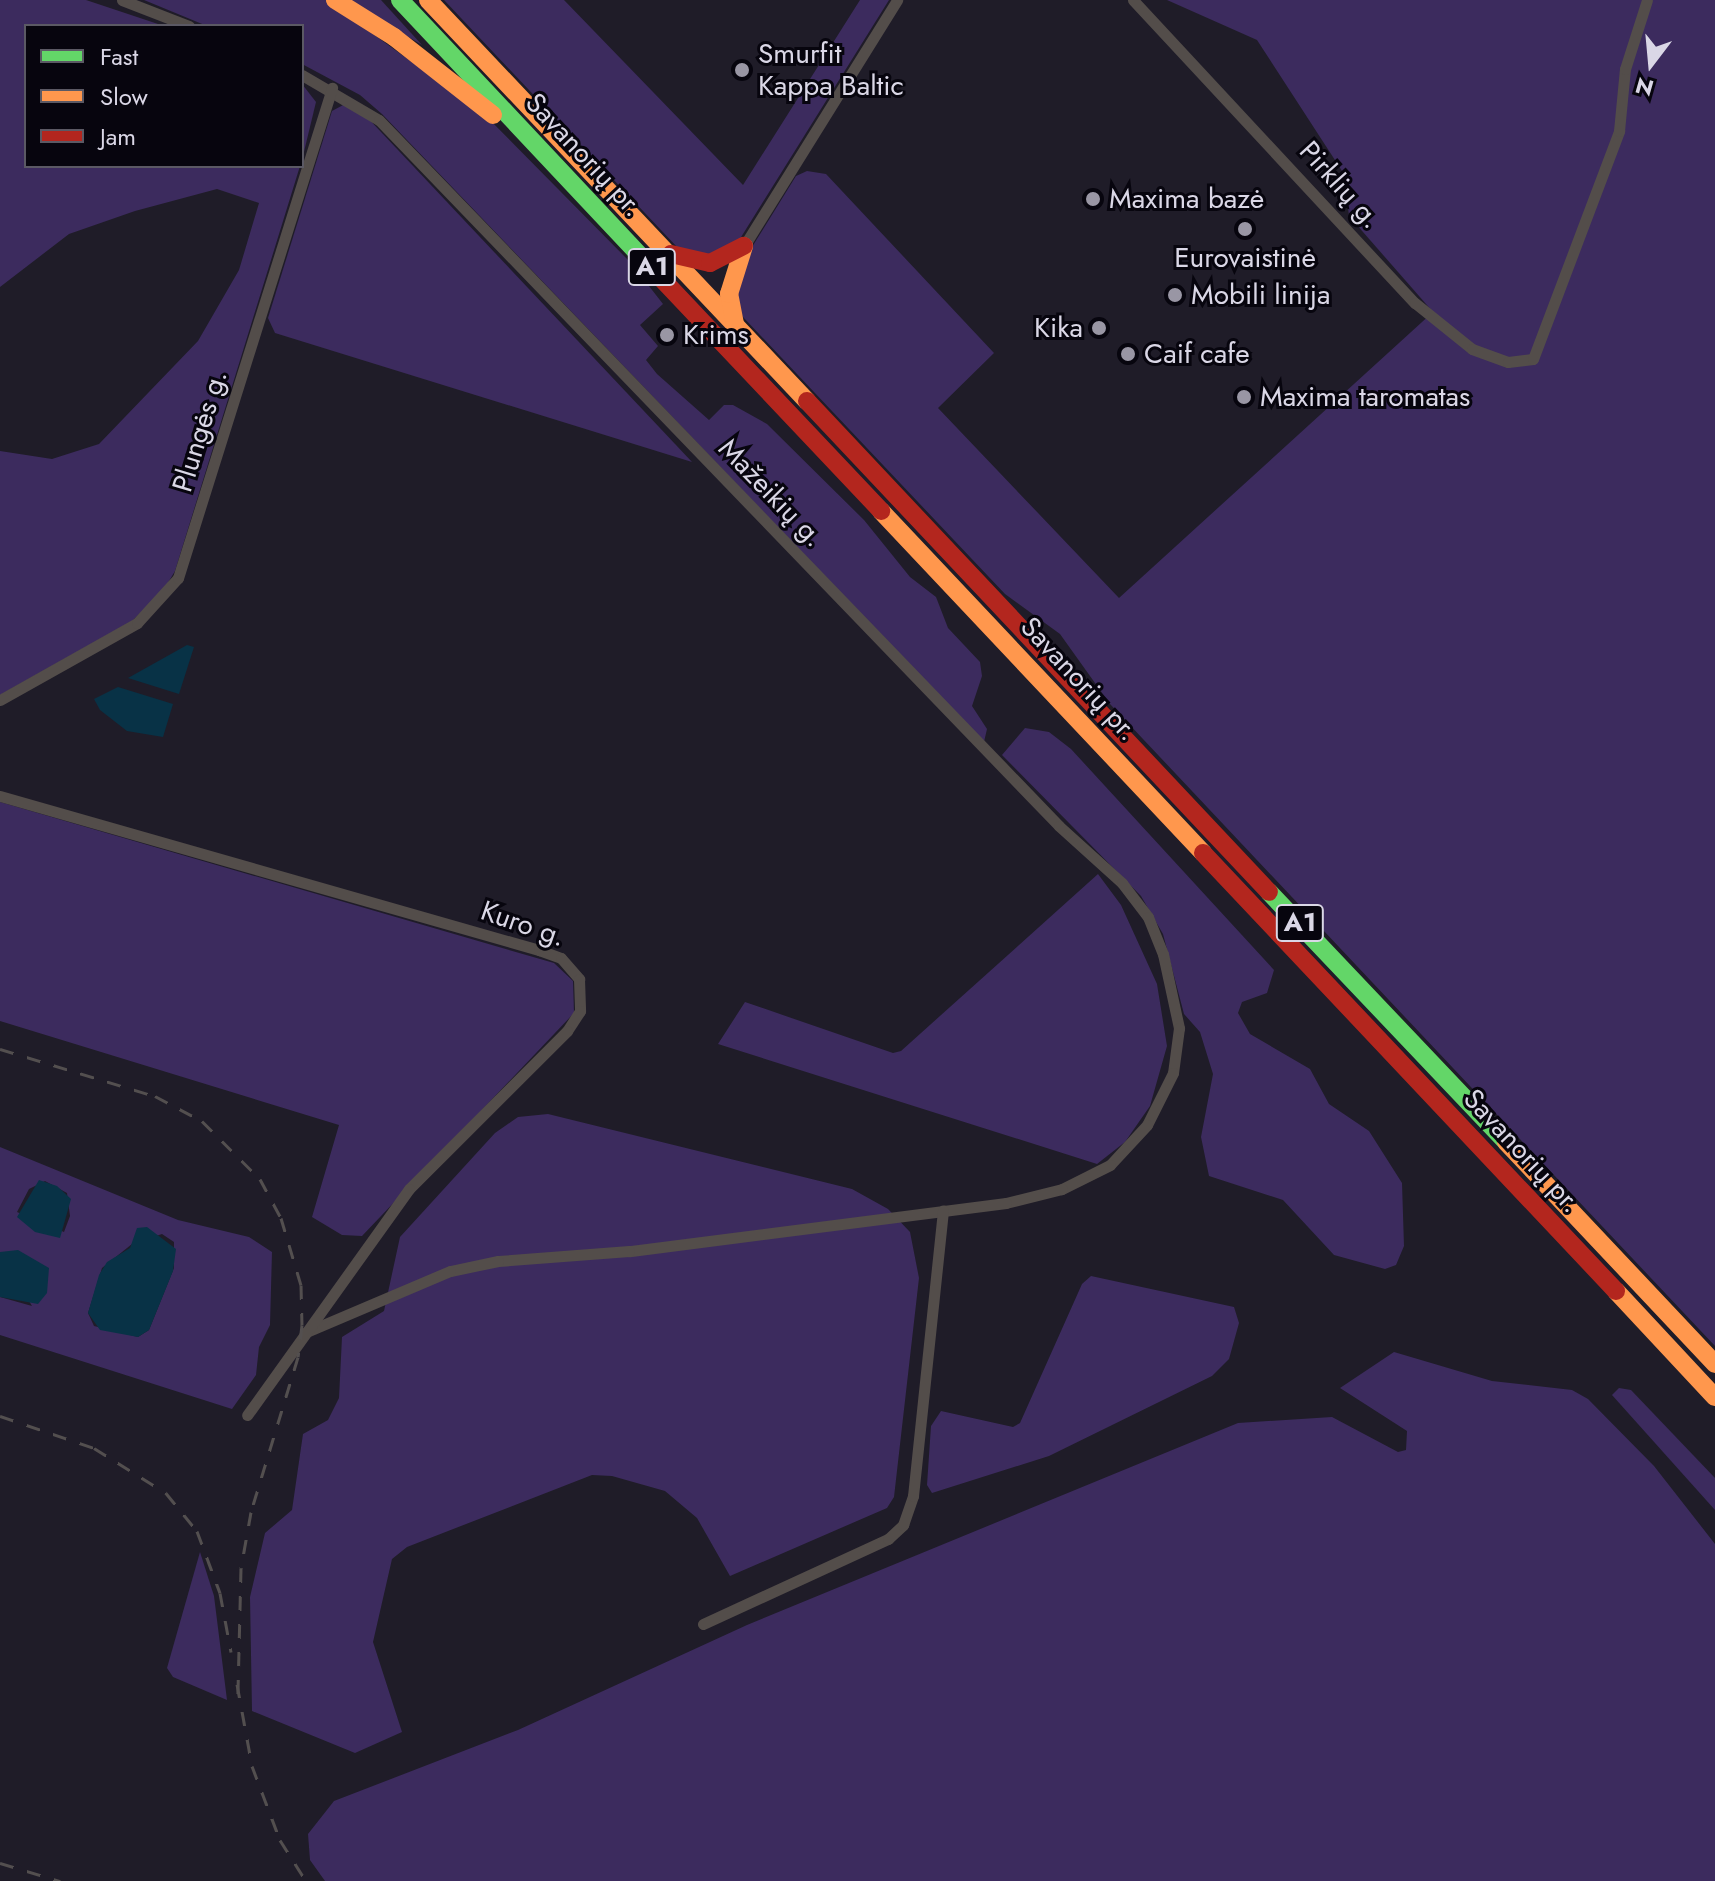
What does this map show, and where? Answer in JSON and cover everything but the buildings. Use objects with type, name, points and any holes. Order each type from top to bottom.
[{"type":"highway","points":[[335,0],[423,59],[559,170]]},
{"type":"highway","name":"Savanorių pr.","points":[[400,0],[1715,1397]]},
{"type":"highway","name":"Savanorių pr.","points":[[428,0],[1715,1364]]},
{"type":"highway","points":[[667,253],[710,263],[744,246]]},
{"type":"highway","points":[[735,324],[729,294],[744,246]]},
{"type":"street","points":[[122,0],[184,24]]},
{"type":"street","points":[[744,246],[897,0]]},
{"type":"street","name":"Pirklių g.","points":[[1133,0],[1415,303],[1492,359],[1533,359],[1619,131],[1625,69],[1647,0]]},
{"type":"street","name":"Mažeikių g.","points":[[304,76],[332,88],[379,120],[1048,815],[1122,883],[1148,917],[1170,977],[1179,1028],[1173,1073],[1158,1107],[1129,1149],[1110,1165],[1062,1189],[943,1211],[629,1251],[498,1261],[450,1271],[306,1332]]},
{"type":"street","name":"Plungės g.","points":[[0,700],[137,623],[178,578],[332,88]]},
{"type":"street","name":"Kuro g.","points":[[0,796],[539,950],[561,958],[579,979],[580,1011],[567,1031],[409,1189],[247,1415]]},
{"type":"street","points":[[703,1624],[888,1539],[903,1525],[913,1496],[943,1211]]},
{"type":"shaded area","points":[[0,0],[86,0],[158,24],[24,24],[24,168],[299,168],[175,571],[163,591],[132,621],[0,695],[0,451],[52,459],[99,444],[198,341],[239,270],[259,203],[217,189],[135,211],[69,234],[0,287]]},
{"type":"shaded area","points":[[144,0],[326,0],[485,115],[631,263],[663,304],[640,325],[658,346],[646,360],[657,374],[709,420],[724,405],[733,405],[767,424],[864,520],[910,577],[936,597],[948,628],[980,662],[982,676],[972,706],[987,729],[984,742],[382,114],[360,95],[304,65],[304,24],[202,24]]},
{"type":"shaded area","points":[[346,0],[381,0],[422,45]]},
{"type":"shaded area","points":[[444,0],[564,0],[743,185],[860,0],[889,0],[738,242],[710,258],[677,247]]},
{"type":"shaded area","points":[[1167,0],[1715,0],[1715,1346],[1110,704],[1060,634],[1005,594],[743,317],[733,299],[739,268],[796,176],[807,171],[826,174],[994,353],[938,408],[1119,598],[1433,312],[1349,216],[1344,174],[1257,40]]},
{"type":"shaded area","points":[[304,87],[316,102],[304,152]]},
{"type":"shaded area","points":[[345,104],[365,115],[692,462],[275,333],[268,318],[332,111]]},
{"type":"shaded area","points":[[1025,728],[1049,732],[1071,749],[1274,970],[1267,993],[1242,1002],[1238,1013],[1250,1034],[1310,1069],[1329,1104],[1369,1131],[1402,1183],[1404,1246],[1396,1265],[1385,1269],[1334,1255],[1283,1200],[1209,1176],[1201,1137],[1213,1074],[1200,1032],[1184,1014],[1163,934],[1141,896],[1002,755]]},
{"type":"shaded area","points":[[0,802],[554,963],[573,981],[574,1013],[362,1236],[342,1235],[312,1217],[339,1125],[0,1021]]},
{"type":"shaded area","points":[[1098,874],[1121,905],[1157,984],[1167,1046],[1150,1106],[1125,1142],[1097,1164],[718,1044],[745,1002],[893,1053],[901,1051]]},
{"type":"shaded area","points":[[548,1114],[852,1189],[888,1209],[910,1232],[919,1278],[894,1497],[887,1508],[730,1576],[697,1518],[665,1491],[612,1476],[592,1475],[407,1547],[392,1559],[373,1642],[402,1732],[355,1753],[252,1711],[250,1597],[265,1533],[292,1510],[303,1434],[328,1420],[339,1398],[342,1337],[384,1311],[400,1237],[495,1133],[518,1117]]},
{"type":"shaded area","points":[[0,1147],[178,1220],[249,1237],[272,1252],[270,1325],[259,1347],[256,1375],[232,1409],[0,1335],[0,1297],[32,1306],[0,1252]],"holes":[[[45,1181],[67,1193],[70,1216],[64,1232],[17,1212],[29,1189]],[[162,1234],[174,1242],[174,1268],[149,1330],[138,1337],[94,1326],[88,1313],[102,1268],[132,1244]]]},
{"type":"shaded area","points":[[1091,1276],[1234,1307],[1239,1323],[1229,1359],[1212,1376],[1049,1456],[932,1493],[927,1485],[931,1426],[941,1411],[1013,1427],[1020,1423],[1082,1284]]},
{"type":"shaded area","points":[[1394,1352],[1492,1381],[1572,1390],[1588,1399],[1654,1466],[1715,1544],[1715,1881],[325,1881],[310,1860],[308,1834],[334,1801],[518,1730],[747,1625],[1238,1423],[1332,1417],[1398,1452],[1406,1450],[1407,1431],[1340,1388]]},
{"type":"shaded area","points":[[1619,1388],[1631,1390],[1715,1478],[1715,1510],[1612,1395]]},
{"type":"shaded area","points":[[200,1552],[214,1596],[227,1700],[173,1677],[167,1668]]},
{"type":"water","points":[[187,645],[194,647],[179,694],[128,678]]},
{"type":"water","points":[[118,687],[173,704],[163,737],[127,731],[100,710],[94,699]]},
{"type":"water","points":[[39,1180],[57,1186],[71,1199],[60,1238],[35,1232],[17,1217]]},
{"type":"water","points":[[147,1227],[176,1249],[173,1271],[149,1330],[138,1337],[100,1330],[88,1313],[99,1275],[107,1262],[130,1248],[137,1228]]},
{"type":"water","points":[[18,1250],[49,1268],[47,1293],[38,1304],[0,1297],[0,1252]]},
{"type":"railway","points":[[0,1049],[155,1096],[202,1121],[260,1179],[281,1218],[301,1285],[302,1325],[298,1357],[251,1512],[241,1568],[238,1694]]},
{"type":"railway","points":[[0,1416],[94,1448],[166,1493],[197,1531],[220,1593],[231,1652]]},
{"type":"railway","points":[[237,1684],[252,1766],[280,1840],[306,1881]]},
{"type":"railway","points":[[0,1863],[60,1881]]},
{"type":"traffic: fast","points":[[400,0],[660,277]]},
{"type":"traffic: fast","points":[[1269,892],[1506,1142]]},
{"type":"traffic: slow","points":[[335,0],[394,37],[493,115]]},
{"type":"traffic: slow","points":[[428,0],[807,401]]},
{"type":"traffic: slow","points":[[735,324],[729,294],[744,246]]},
{"type":"traffic: slow","points":[[881,511],[1203,853]]},
{"type":"traffic: slow","points":[[1506,1142],[1715,1364]]},
{"type":"traffic: slow","points":[[1616,1291],[1715,1397]]},
{"type":"traffic: jam","points":[[671,254],[710,263],[744,246]]},
{"type":"traffic: jam","points":[[660,277],[881,511]]},
{"type":"traffic: jam","points":[[807,401],[1269,892]]},
{"type":"traffic: jam","points":[[1203,853],[1616,1291]]},
{"type":"place","name":"Smurfit Kappa Baltic","points":[[742,70]]},
{"type":"place","name":"Maxima bazė","points":[[1093,199]]},
{"type":"place","name":"Eurovaistinė","points":[[1245,229]]},
{"type":"place","name":"Mobili linija","points":[[1175,295]]},
{"type":"place","name":"Kika","points":[[1099,328]]},
{"type":"place","name":"Krims","points":[[667,335]]},
{"type":"place","name":"Caif cafe","points":[[1128,354]]},
{"type":"place","name":"Maxima taromatas","points":[[1244,397]]}]
